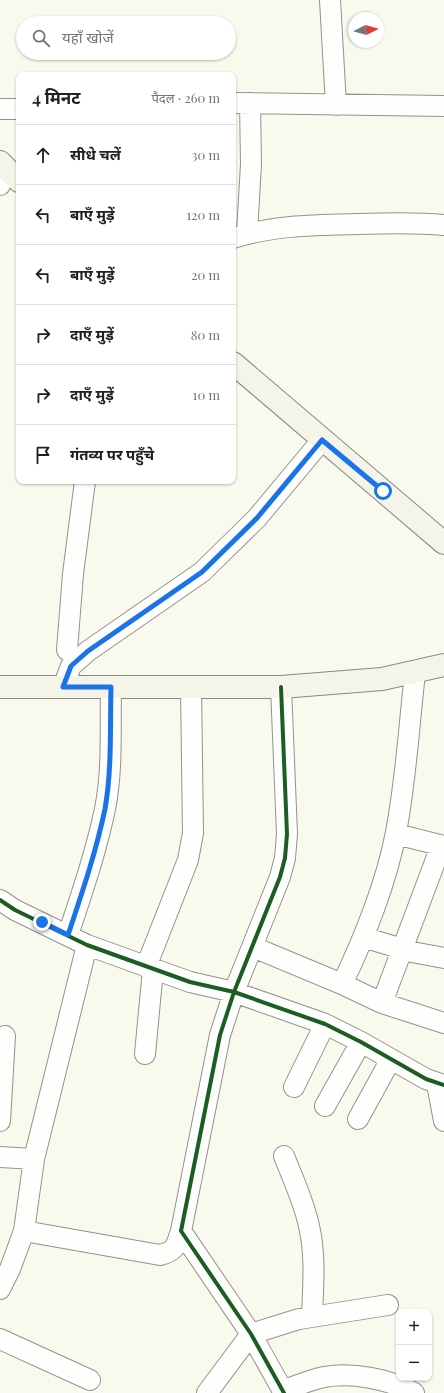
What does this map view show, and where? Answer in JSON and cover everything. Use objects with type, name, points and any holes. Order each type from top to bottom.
[{"type":"street","points":[[330,0],[336,105]]},
{"type":"street","points":[[444,106],[242,103],[251,164],[240,235],[310,225],[444,224]]},
{"type":"street","points":[[0,109],[16,109]]},
{"type":"street","points":[[236,366],[444,543]]},
{"type":"street","points":[[63,687],[71,666],[88,651],[202,572],[257,518],[322,440]]},
{"type":"street","points":[[67,650],[73,574],[85,484]]},
{"type":"street","points":[[0,687],[281,687],[382,679],[444,665]]},
{"type":"street","points":[[342,984],[369,922],[396,834],[401,802],[415,672]]},
{"type":"street","points":[[68,935],[94,853],[105,808],[109,770],[111,687]]},
{"type":"street","points":[[146,1054],[149,968],[188,860],[192,833],[191,687]]},
{"type":"street","points":[[24,1231],[160,1255],[170,1252],[176,1247],[181,1231],[220,1035],[234,992],[254,947],[280,877],[285,858],[287,834],[281,687]]},
{"type":"street","points":[[382,1003],[443,846],[396,834]]},
{"type":"street","points":[[0,900],[15,910],[87,945],[190,982],[234,992],[325,1024],[440,1084],[444,1121]]},
{"type":"street","points":[[363,937],[402,949],[444,958]]},
{"type":"street","points":[[0,1289],[10,1269],[24,1231],[34,1159],[87,945]]},
{"type":"street","points":[[254,947],[342,984],[382,1003],[444,1023]]},
{"type":"street","points":[[294,1087],[325,1024]]},
{"type":"street","points":[[0,1121],[5,1036]]},
{"type":"street","points":[[325,1106],[361,1042]]},
{"type":"street","points":[[358,1119],[391,1059]]},
{"type":"street","points":[[284,1156],[310,1227],[314,1259],[312,1316]]},
{"type":"street","points":[[0,1157],[34,1159]]},
{"type":"street","points":[[181,1231],[251,1334],[283,1392],[322,1377],[339,1375],[362,1376],[404,1387],[414,1393]]},
{"type":"street","points":[[207,1393],[251,1334],[312,1316],[388,1305]]},
{"type":"street","points":[[0,1339],[90,1380]]},
{"type":"cycle path","points":[[281,687],[287,834],[285,858],[280,877],[234,992],[220,1035],[181,1231],[251,1334],[284,1393]]},
{"type":"cycle path","points":[[0,900],[15,910],[87,945],[190,982],[234,992],[325,1024],[361,1042],[426,1079],[444,1085]]},
{"type":"route","points":[[42,922],[68,935],[94,853],[105,808],[109,770],[111,687],[63,687],[71,666],[88,651],[134,621],[202,572],[257,518],[322,440],[383,491]]}]
